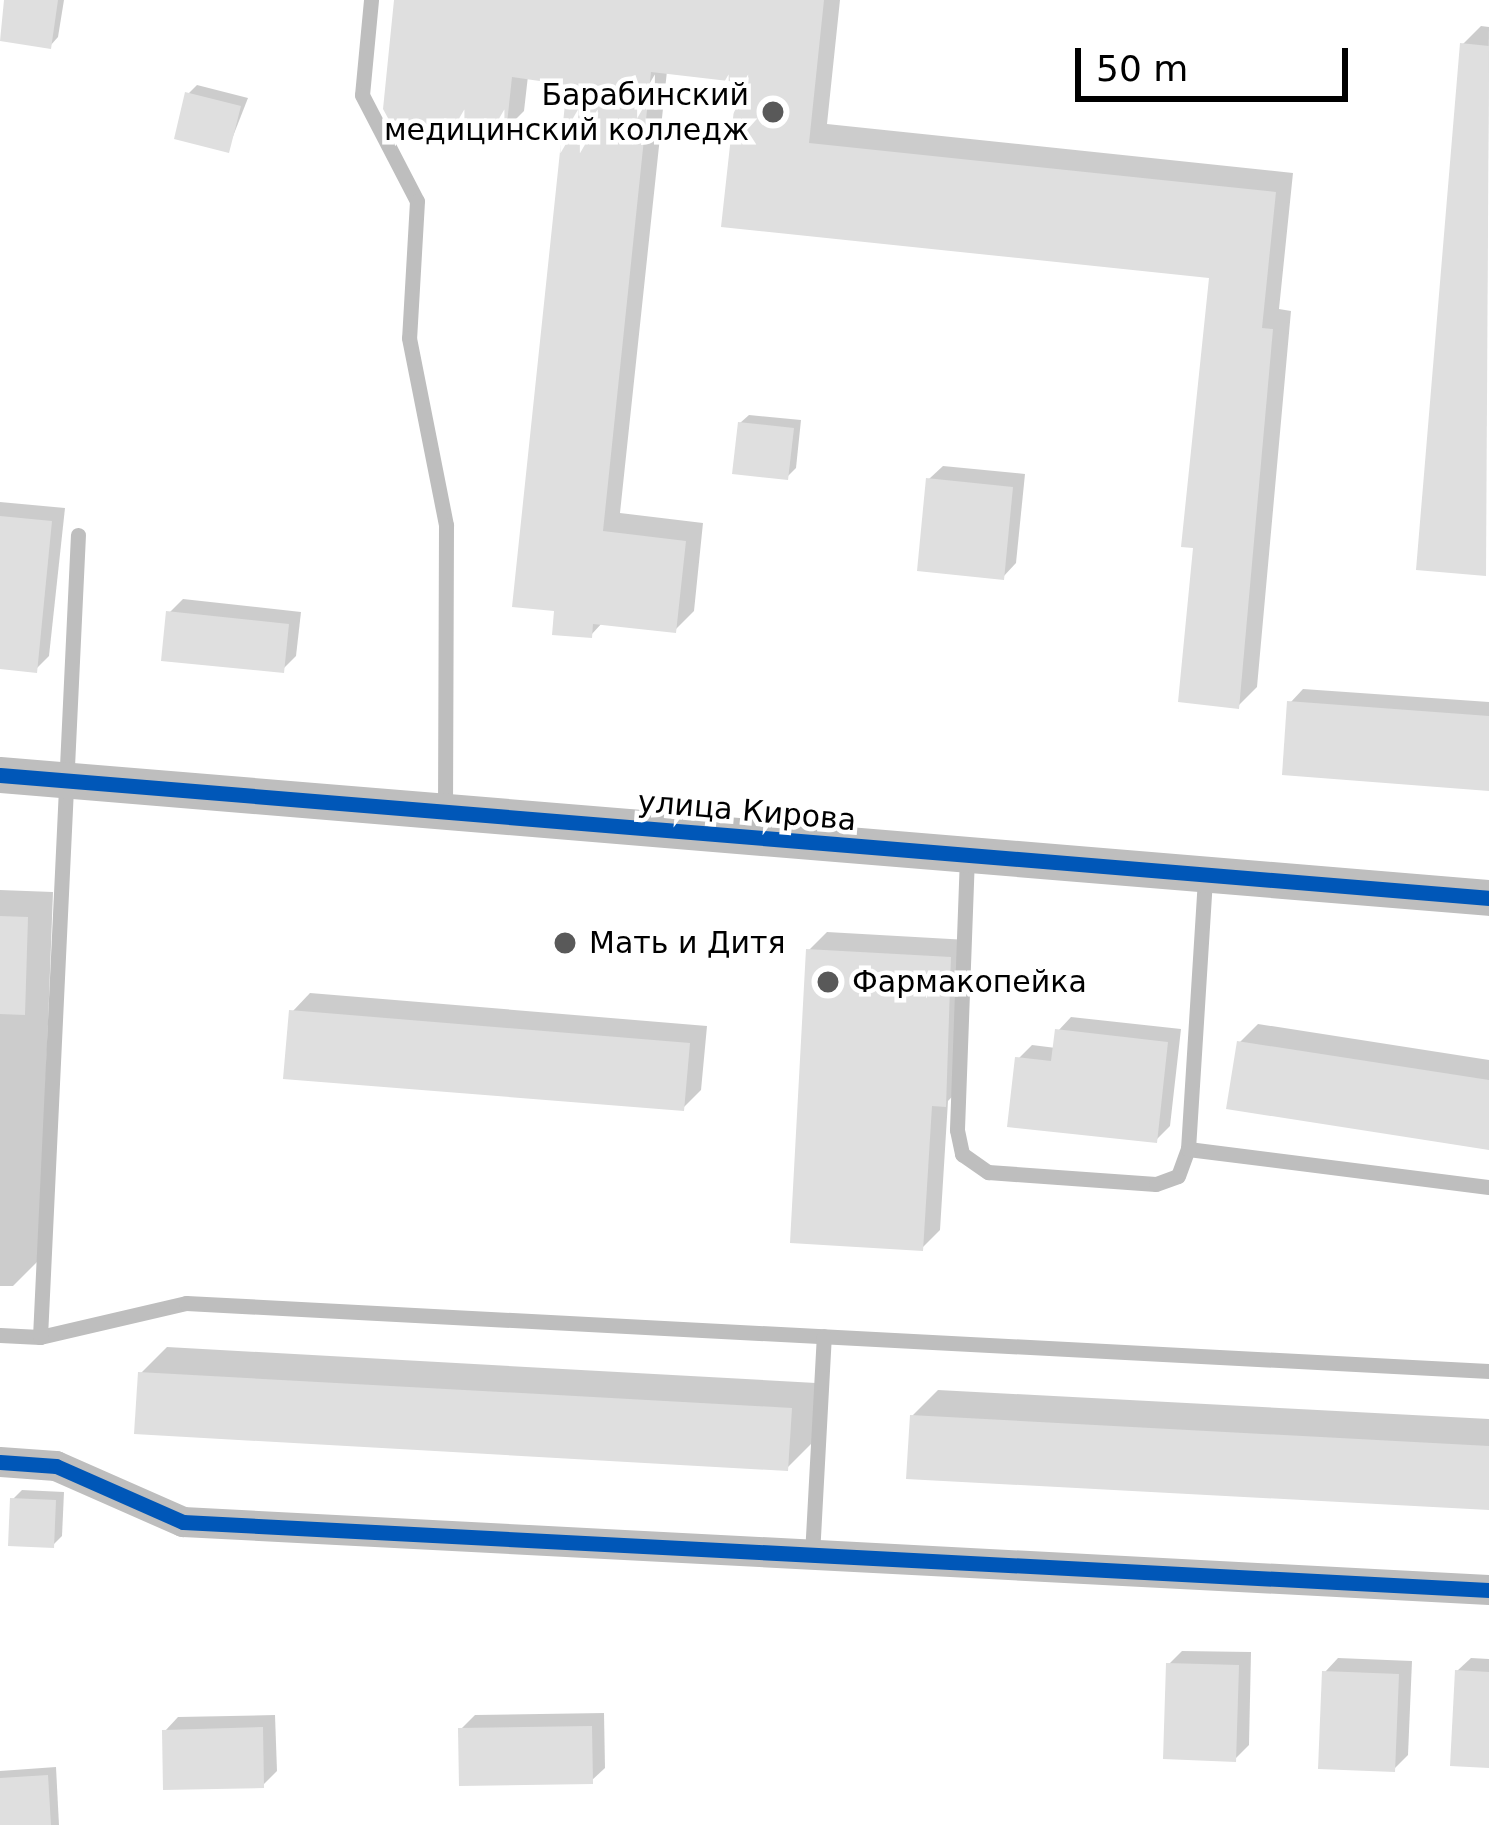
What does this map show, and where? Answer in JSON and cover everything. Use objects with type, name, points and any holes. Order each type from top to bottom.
[{"type":"street","name":"улица Кирова","points":[[0,775],[1489,898]]},
{"type":"street","points":[[0,1462],[56,1466],[183,1522],[1489,1590]]},
{"type":"lane","points":[[371,0],[362,95],[417,201],[409,338],[446,525],[445,812]]},
{"type":"lane","points":[[40,1337],[78,535]]},
{"type":"lane","points":[[967,856],[962,1154],[988,1172],[1156,1184],[1178,1176],[1188,1148],[1205,877]]},
{"type":"lane","points":[[1188,1148],[1489,1187]]},
{"type":"lane","points":[[0,1335],[40,1337],[185,1303],[1489,1371]]},
{"type":"lane","points":[[812,1555],[824,1336]]},
{"type":"building","points":[[4,0],[58,0],[51,49],[0,41]]},
{"type":"building","points":[[394,0],[824,0],[809,143],[1276,192],[1262,328],[1273,329],[1239,709],[1178,702],[1193,548],[1181,547],[1209,278],[721,227],[737,82],[651,72],[603,531],[686,541],[676,633],[593,624],[592,638],[552,635],[554,611],[512,607],[567,85],[512,77],[506,133],[389,120],[383,109]]},
{"type":"building","points":[[1460,43],[1489,46],[1486,576],[1416,570]]},
{"type":"building","points":[[185,92],[241,106],[229,153],[174,139]]},
{"type":"building","points":[[738,422],[794,428],[788,480],[732,474]]},
{"type":"building","points":[[926,478],[1013,487],[1004,580],[917,571]]},
{"type":"building","points":[[0,516],[52,521],[37,673],[0,669]]},
{"type":"building","points":[[166,611],[289,624],[284,673],[161,661]]},
{"type":"building","points":[[1287,701],[1489,716],[1489,791],[1282,775]]},
{"type":"building","points":[[0,916],[28,917],[25,1015],[0,1014]]},
{"type":"building","points":[[806,949],[951,957],[946,1107],[932,1106],[923,1251],[790,1243]]},
{"type":"building","points":[[289,1010],[690,1043],[684,1111],[283,1079]]},
{"type":"building","points":[[1055,1029],[1168,1042],[1157,1143],[1007,1127],[1015,1057],[1051,1061]]},
{"type":"building","points":[[1237,1041],[1489,1080],[1489,1150],[1226,1109]]},
{"type":"building","points":[[138,1372],[792,1408],[788,1471],[134,1434]]},
{"type":"building","points":[[910,1415],[1489,1446],[1489,1510],[906,1479]]},
{"type":"building","points":[[10,1498],[56,1500],[54,1548],[8,1546]]},
{"type":"building","points":[[1166,1663],[1239,1665],[1236,1762],[1163,1759]]},
{"type":"building","points":[[1455,1670],[1489,1672],[1489,1768],[1450,1766]]},
{"type":"building","points":[[1322,1671],[1399,1674],[1395,1772],[1318,1769]]},
{"type":"building","points":[[592,1726],[593,1784],[459,1786],[458,1728]]},
{"type":"building","points":[[263,1727],[264,1788],[163,1790],[162,1730]]},
{"type":"building","points":[[48,1775],[51,1825],[0,1825],[0,1778]]},
{"type":"cycle path","points":[[0,775],[1489,898]]},
{"type":"cycle path","points":[[0,1462],[56,1466],[183,1522],[1489,1590]]},
{"type":"place","name":"Барабинский медицинский колледж","points":[[773,112]]},
{"type":"place","name":"Мать и Дитя","points":[[565,943]]},
{"type":"place","name":"Фармакопейка","points":[[828,982]]}]
